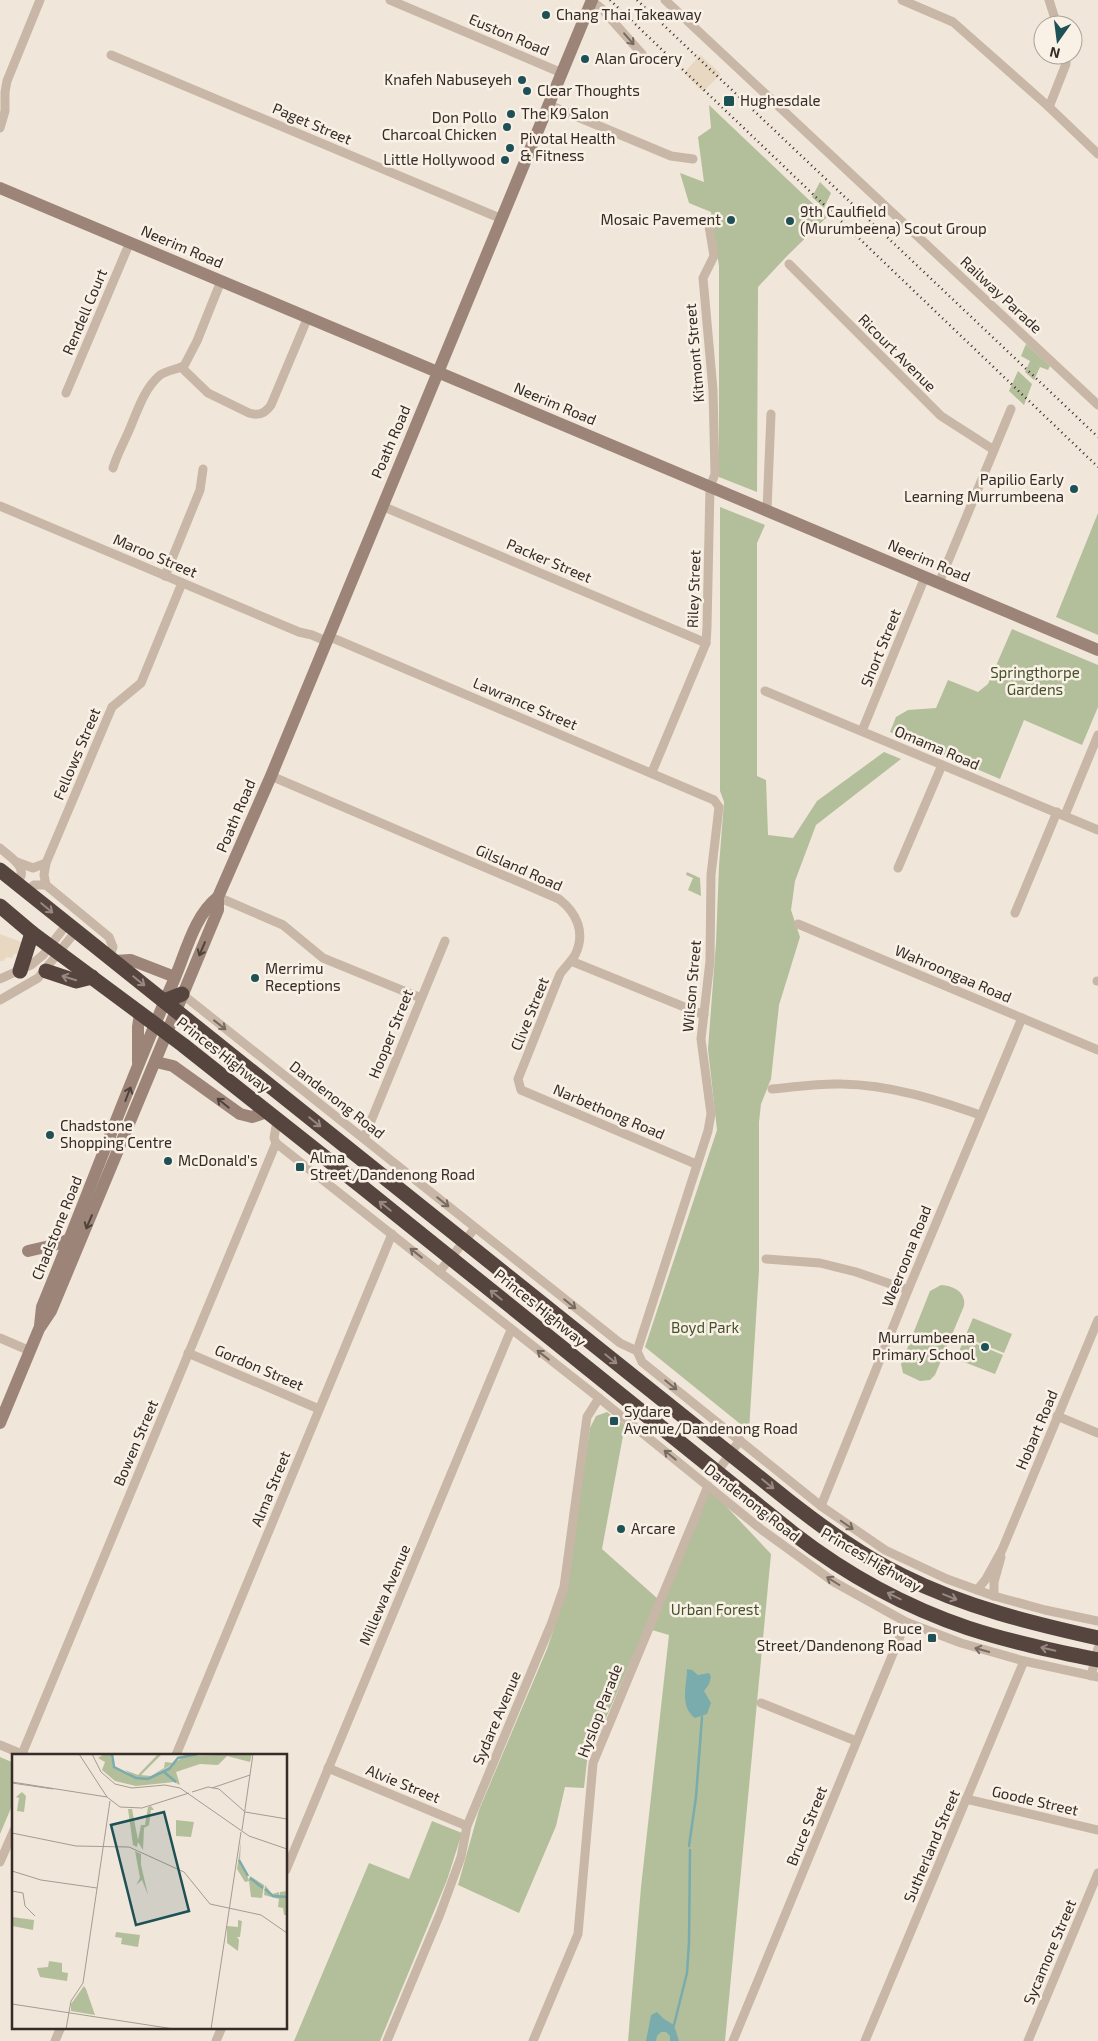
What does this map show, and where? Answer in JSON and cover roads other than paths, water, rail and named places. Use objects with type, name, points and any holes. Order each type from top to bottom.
[{"type":"highway","points":[[0,870],[111,959]]},
{"type":"highway","name":"Princes Highway","points":[[0,906],[32,933],[272,1116],[805,1542],[849,1571],[896,1597],[967,1628],[1020,1642],[1097,1656]]},
{"type":"highway","points":[[20,971],[32,933]]},
{"type":"highway","name":"Princes Highway","points":[[111,959],[730,1454],[833,1534],[875,1561],[907,1578],[956,1599],[990,1611],[1098,1638]]},
{"type":"highway","points":[[46,971],[76,981],[92,977]]},
{"type":"highway","points":[[170,1006],[182,994]]},
{"type":"street","points":[[0,128],[6,112],[5,92],[7,81],[40,0]]},
{"type":"street","name":"Euston Road","points":[[390,0],[562,73]]},
{"type":"street","points":[[592,0],[642,54]]},
{"type":"street","name":"Poath Road","points":[[182,994],[218,910],[218,897],[592,0]]},
{"type":"street","name":"Railway Parade","points":[[665,0],[1098,405]]},
{"type":"street","points":[[902,0],[953,22],[1049,107],[1098,154]]},
{"type":"street","points":[[1049,0],[1053,15]]},
{"type":"street","name":"Paget Street","points":[[111,55],[502,219]]},
{"type":"street","points":[[1049,107],[1066,65]]},
{"type":"street","points":[[549,105],[671,156],[693,158]]},
{"type":"street","name":"Neerim Road","points":[[0,188],[1098,650]]},
{"type":"street","name":"Kitmont Street","points":[[708,220],[714,256],[703,278],[713,390],[715,474],[710,487]]},
{"type":"street","name":"Rendell Court","points":[[66,393],[130,242]]},
{"type":"street","name":"Ricourt Avenue","points":[[789,264],[940,416],[994,450]]},
{"type":"street","points":[[113,468],[118,450],[127,434],[134,414],[154,381],[166,372],[182,367],[197,341],[221,281]]},
{"type":"street","points":[[182,367],[208,393],[249,413],[263,413],[271,405],[308,317]]},
{"type":"street","points":[[939,583],[1011,409]]},
{"type":"street","points":[[767,510],[771,414]]},
{"type":"street","points":[[165,576],[200,490],[202,469]]},
{"type":"street","name":"Riley Street","points":[[652,772],[706,643],[710,487]]},
{"type":"street","name":"Maroo Street","points":[[0,506],[299,632],[310,640],[326,641]]},
{"type":"street","name":"Packer Street","points":[[382,506],[706,643]]},
{"type":"street","name":"Short Street","points":[[862,731],[926,577]]},
{"type":"street","name":"Fellows Street","points":[[46,885],[44,876],[46,864],[112,708],[141,683],[182,583]]},
{"type":"street","name":"Lawrance Street","points":[[326,641],[652,772],[710,798]]},
{"type":"street","name":"Omama Road","points":[[765,691],[1098,830]]},
{"type":"street","points":[[1015,913],[1098,735]]},
{"type":"street","points":[[898,868],[942,765]]},
{"type":"street","name":"Gilsland Road","points":[[270,776],[559,899],[573,912],[580,928],[578,945],[571,961]]},
{"type":"street","name":"Wilson Street","points":[[638,1351],[708,1131],[711,1114],[701,1039],[710,961],[711,876],[720,811],[718,803],[710,798]]},
{"type":"street","points":[[0,848],[16,862],[22,871],[22,888],[36,884],[46,885],[106,934],[113,947],[111,959],[131,960],[175,977]]},
{"type":"street","points":[[16,862],[33,868],[46,864]]},
{"type":"street","points":[[218,897],[283,925],[323,958],[421,998]]},
{"type":"street","name":"Poath Road","points":[[170,1006],[175,977],[189,943],[208,906],[218,897]]},
{"type":"street","name":"Wahroongaa Road","points":[[798,924],[1098,1050]]},
{"type":"street","points":[[0,1000],[33,982],[46,971],[55,950],[72,928]]},
{"type":"street","name":"Hooper Street","points":[[364,1138],[444,941]]},
{"type":"street","points":[[0,979],[20,971],[55,950]]},
{"type":"street","points":[[571,961],[704,1015]]},
{"type":"street","name":"Clive Street","points":[[518,1079],[560,974],[571,961]]},
{"type":"street","name":"Dandenong Road","points":[[182,994],[620,1343],[638,1351],[642,1362],[821,1506],[885,1550],[925,1570],[976,1590],[1045,1610],[1098,1621]]},
{"type":"street","name":"Chadstone Road","points":[[39,1329],[42,1307],[138,1067],[161,1030],[170,1006]]},
{"type":"street","points":[[138,1067],[138,1027],[140,1014]]},
{"type":"street","name":"Weeroona Road","points":[[821,1506],[980,1115],[1022,1018]]},
{"type":"street","name":"Chadstone Road","points":[[0,1423],[39,1329],[52,1311],[156,1062],[161,1030]]},
{"type":"street","points":[[156,1062],[168,1064],[178,1069],[240,1114],[252,1117],[272,1116],[276,1143]]},
{"type":"street","name":"Narbethong Road","points":[[518,1079],[521,1090],[696,1164]]},
{"type":"street","points":[[772,1089],[841,1084],[885,1088],[928,1096],[980,1115]]},
{"type":"street","name":"Dandenong Road","points":[[276,1143],[599,1398],[762,1530],[810,1566],[864,1600],[906,1622],[970,1646],[1024,1661],[1094,1676],[1097,1656]]},
{"type":"street","name":"Bowen Street","points":[[23,1754],[276,1143]]},
{"type":"street","points":[[439,1272],[475,1228]]},
{"type":"street","name":"Alma Street","points":[[176,1754],[392,1234]]},
{"type":"street","points":[[28,1251],[54,1246],[70,1239]]},
{"type":"street","points":[[766,1259],[820,1263],[856,1272],[908,1290]]},
{"type":"street","name":"Hobart Road","points":[[976,1590],[982,1585],[1002,1550],[1098,1320]]},
{"type":"street","name":"Millewa Avenue","points":[[288,1865],[511,1330]]},
{"type":"street","points":[[0,1338],[30,1351]]},
{"type":"street","name":"Gordon Street","points":[[188,1353],[319,1409]]},
{"type":"street","name":"Sydare Avenue","points":[[387,2041],[440,1914],[461,1857],[467,1826],[552,1622],[564,1588],[587,1417],[599,1398]]},
{"type":"street","points":[[1057,1416],[1098,1433]]},
{"type":"street","name":"Dandenong Road","points":[[717,1472],[740,1440]]},
{"type":"street","name":"Hyslop Parade","points":[[533,2041],[578,1934],[593,1762],[708,1486]]},
{"type":"street","name":"Hobart Road","points":[[994,1596],[994,1582],[1002,1550]]},
{"type":"street","name":"Bruce Street","points":[[733,2041],[906,1622]]},
{"type":"street","name":"Sutherland Street","points":[[865,2041],[1024,1661]]},
{"type":"street","points":[[762,1703],[856,1741]]},
{"type":"street","points":[[0,1745],[23,1754]]},
{"type":"street","name":"Alvie Street","points":[[328,1768],[467,1826]]},
{"type":"street","name":"Goode Street","points":[[966,1799],[1098,1830]]},
{"type":"street","points":[[0,1862],[12,1835]]},
{"type":"street","name":"Sycamore Street","points":[[1028,2041],[1098,1873]]},
{"type":"street","points":[[56,2041],[61,2028]]},
{"type":"street","points":[[216,2041],[222,2028]]},
{"type":"water","points":[[687,1669],[692,1670],[698,1675],[709,1673],[711,1677],[704,1691],[711,1703],[707,1714],[695,1718],[687,1708],[685,1701]]},
{"type":"water","points":[[657,2012],[674,2025],[679,2041],[670,2041],[670,2036],[666,2032],[661,2032],[657,2036],[656,2041],[646,2041],[651,2015]]},
{"type":"waterway","points":[[689,1846],[696,1797],[702,1717]]},
{"type":"waterway","points":[[674,2025],[687,1973],[690,1850]]},
{"type":"railway","points":[[610,0],[1098,467]]},
{"type":"railway","points":[[637,0],[1098,437]]},
{"type":"place","name":"Chang Thai Takeaway","points":[[546,15]]},
{"type":"place","name":"Alan Grocery","points":[[585,59]]},
{"type":"place","name":"Knafeh Nabuseyeh","points":[[522,80]]},
{"type":"place","name":"Clear Thoughts","points":[[527,91]]},
{"type":"place","name":"Hughesdale","points":[[729,101]]},
{"type":"place","name":"The K9 Salon","points":[[511,114]]},
{"type":"place","name":"Don Pollo Charcoal Chicken","points":[[507,127]]},
{"type":"place","name":"Pivotal Health & Fitness","points":[[510,148]]},
{"type":"place","name":"Little Hollywood","points":[[505,160]]},
{"type":"place","name":"Mosaic Pavement","points":[[731,220]]},
{"type":"place","name":"9th Caulfield (Murumbeena) Scout Group","points":[[790,221]]},
{"type":"place","name":"Papilio Early Learning Murrumbeena","points":[[1074,489]]},
{"type":"place","name":"Merrimu Receptions","points":[[255,978]]},
{"type":"place","name":"Chadstone Shopping Centre","points":[[50,1135]]},
{"type":"place","name":"McDonald's","points":[[168,1161]]},
{"type":"place","name":"Alma Street/Dandenong Road","points":[[300,1167]]},
{"type":"place","name":"Murrumbeena Primary School","points":[[985,1347]]},
{"type":"place","name":"Sydare Avenue/Dandenong Road","points":[[614,1421]]},
{"type":"place","name":"Arcare","points":[[621,1529]]},
{"type":"place","name":"Bruce Street/Dandenong Road","points":[[932,1638]]},
{"type":"park label","name":"Springthorpe Gardens","points":[[1035,682]]},
{"type":"park label","name":"Boyd Park","points":[[705,1328]]},
{"type":"park label","name":"Urban Forest","points":[[715,1610]]}]
